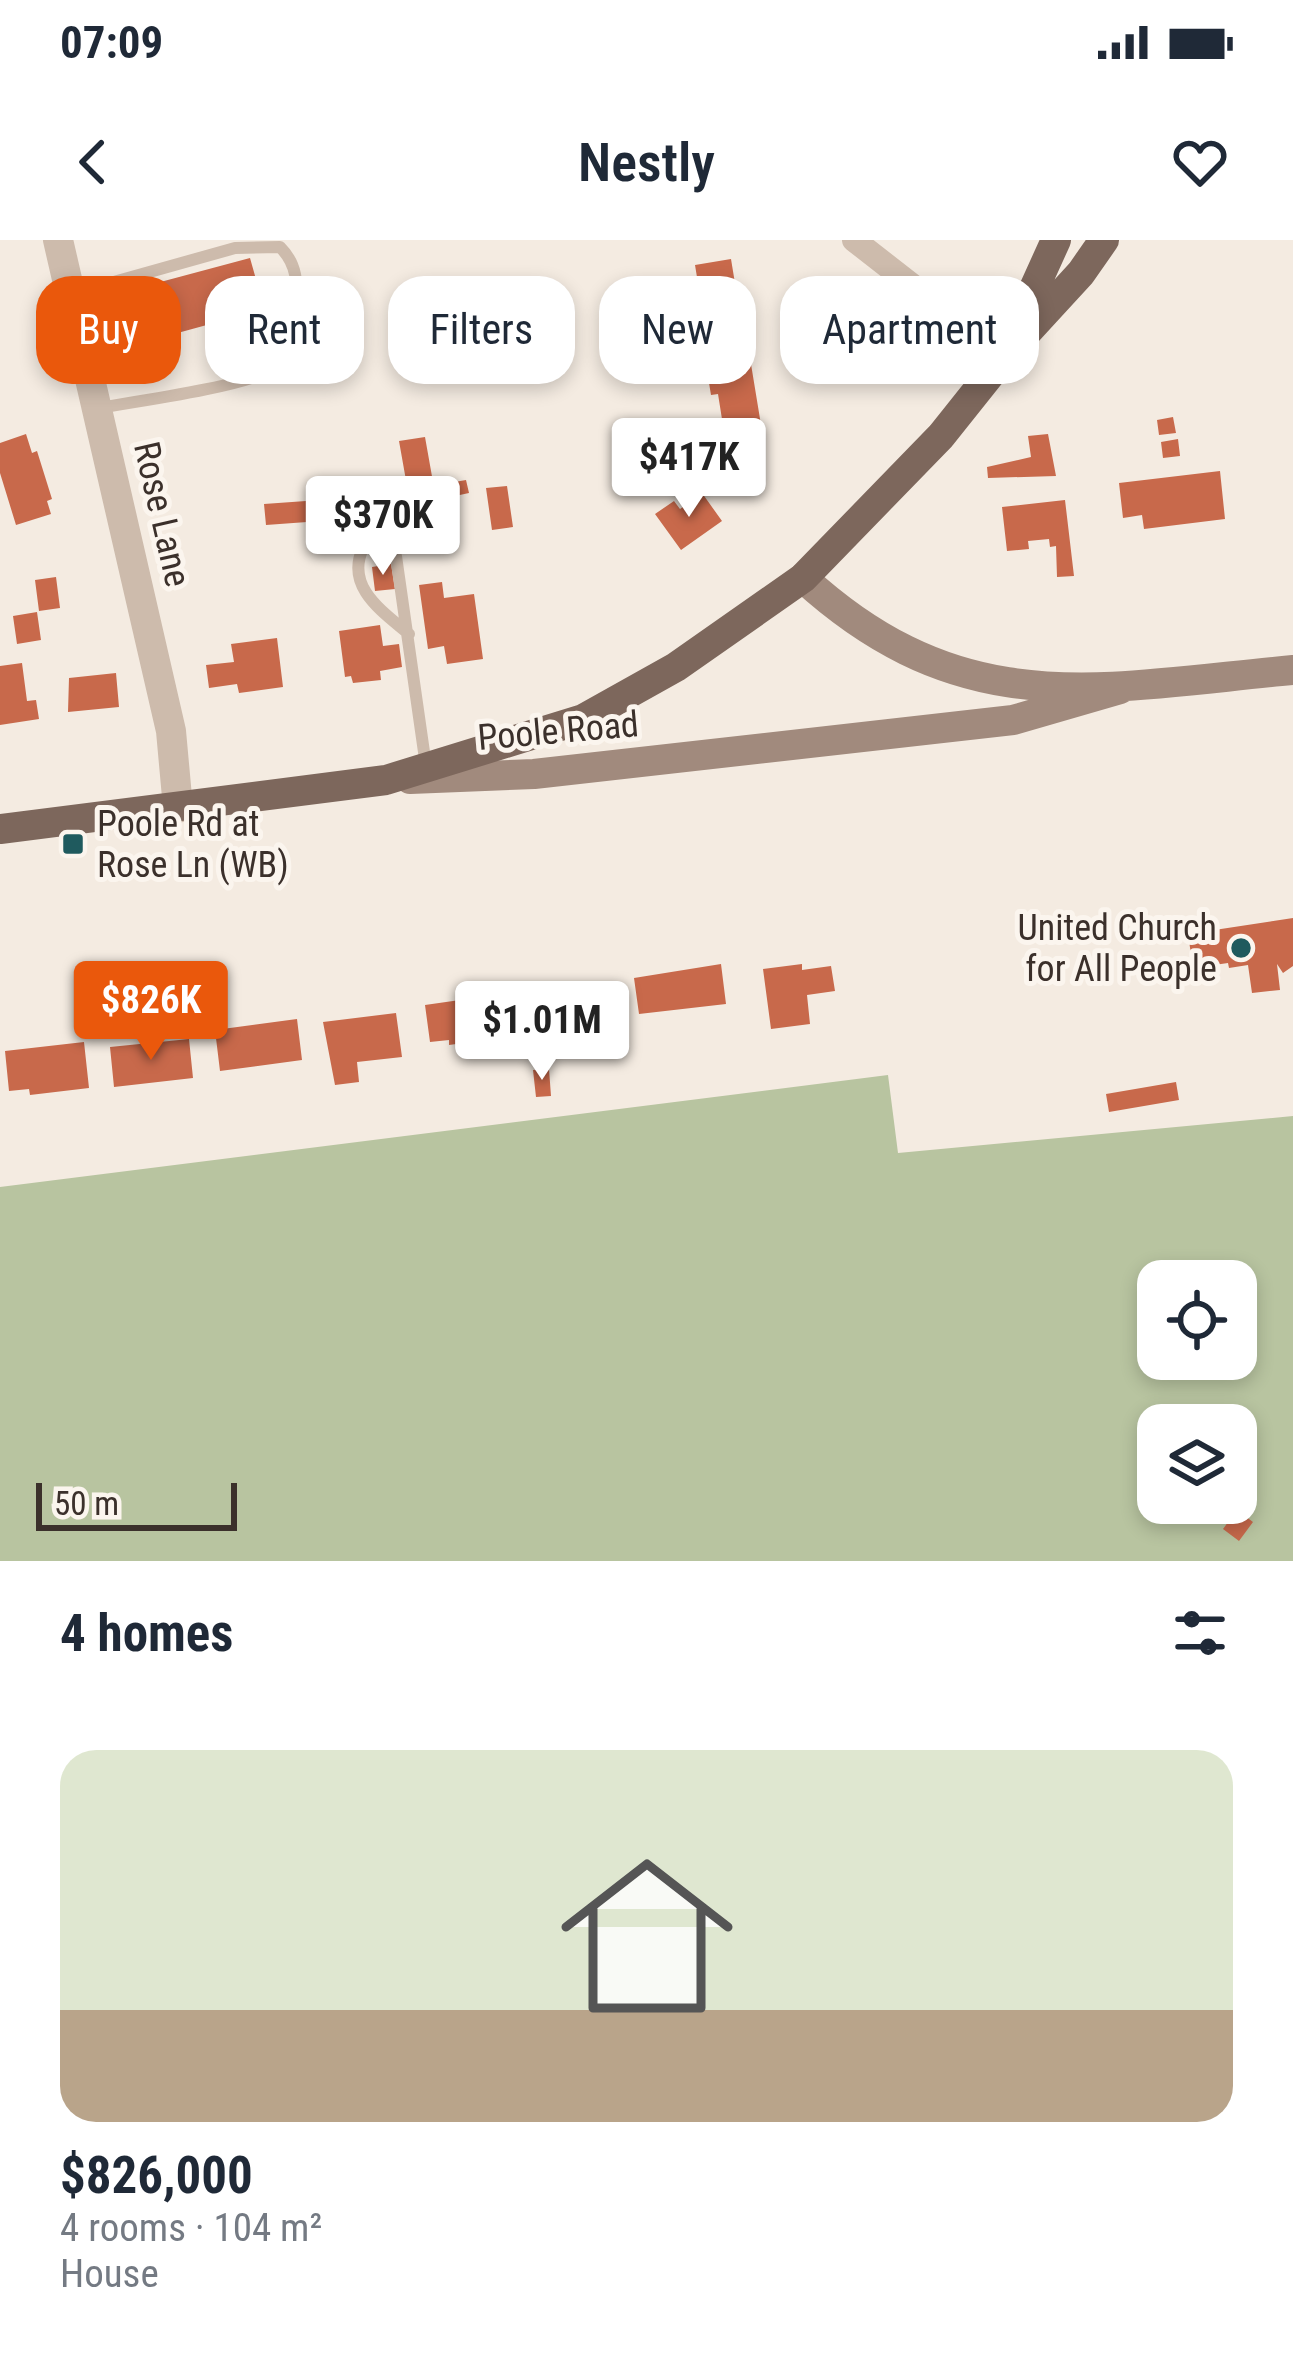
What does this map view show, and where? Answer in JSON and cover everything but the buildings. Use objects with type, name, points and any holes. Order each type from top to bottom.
[{"type":"main road","points":[[1039,278],[1056,240]]},
{"type":"main road","points":[[1039,319],[1082,273],[1104,240]]},
{"type":"main road","points":[[408,775],[583,719],[676,668],[803,578],[941,436],[982,384]]},
{"type":"main road","name":"Poole Road","points":[[803,578],[869,633],[939,664],[1016,684],[1120,689],[1293,670]]},
{"type":"main road","name":"Poole Road","points":[[0,829],[408,775],[514,775],[1012,720],[1120,689]]},
{"type":"street","name":"Rose Lane","points":[[58,240],[66,276]]},
{"type":"street","points":[[854,240],[900,276]]},
{"type":"street","name":"Rose Lane","points":[[92,384],[171,731],[178,808]]},
{"type":"lane","points":[[98,408],[275,368],[290,347],[297,280],[292,259],[280,247],[235,248],[135,276]]},
{"type":"lane","points":[[408,775],[409,634],[396,556],[376,542],[363,548],[357,561],[358,581],[371,602],[409,634]]},
{"type":"lane","points":[[507,742],[514,775]]},
{"type":"green space","points":[[888,1075],[898,1153],[1293,1116],[1293,1561],[0,1561],[0,1187]]},
{"type":"place","name":"Poole Rd at Rose Ln (WB)","points":[[73,844]]},
{"type":"place","name":"United Church for All People","points":[[1241,948]]}]
